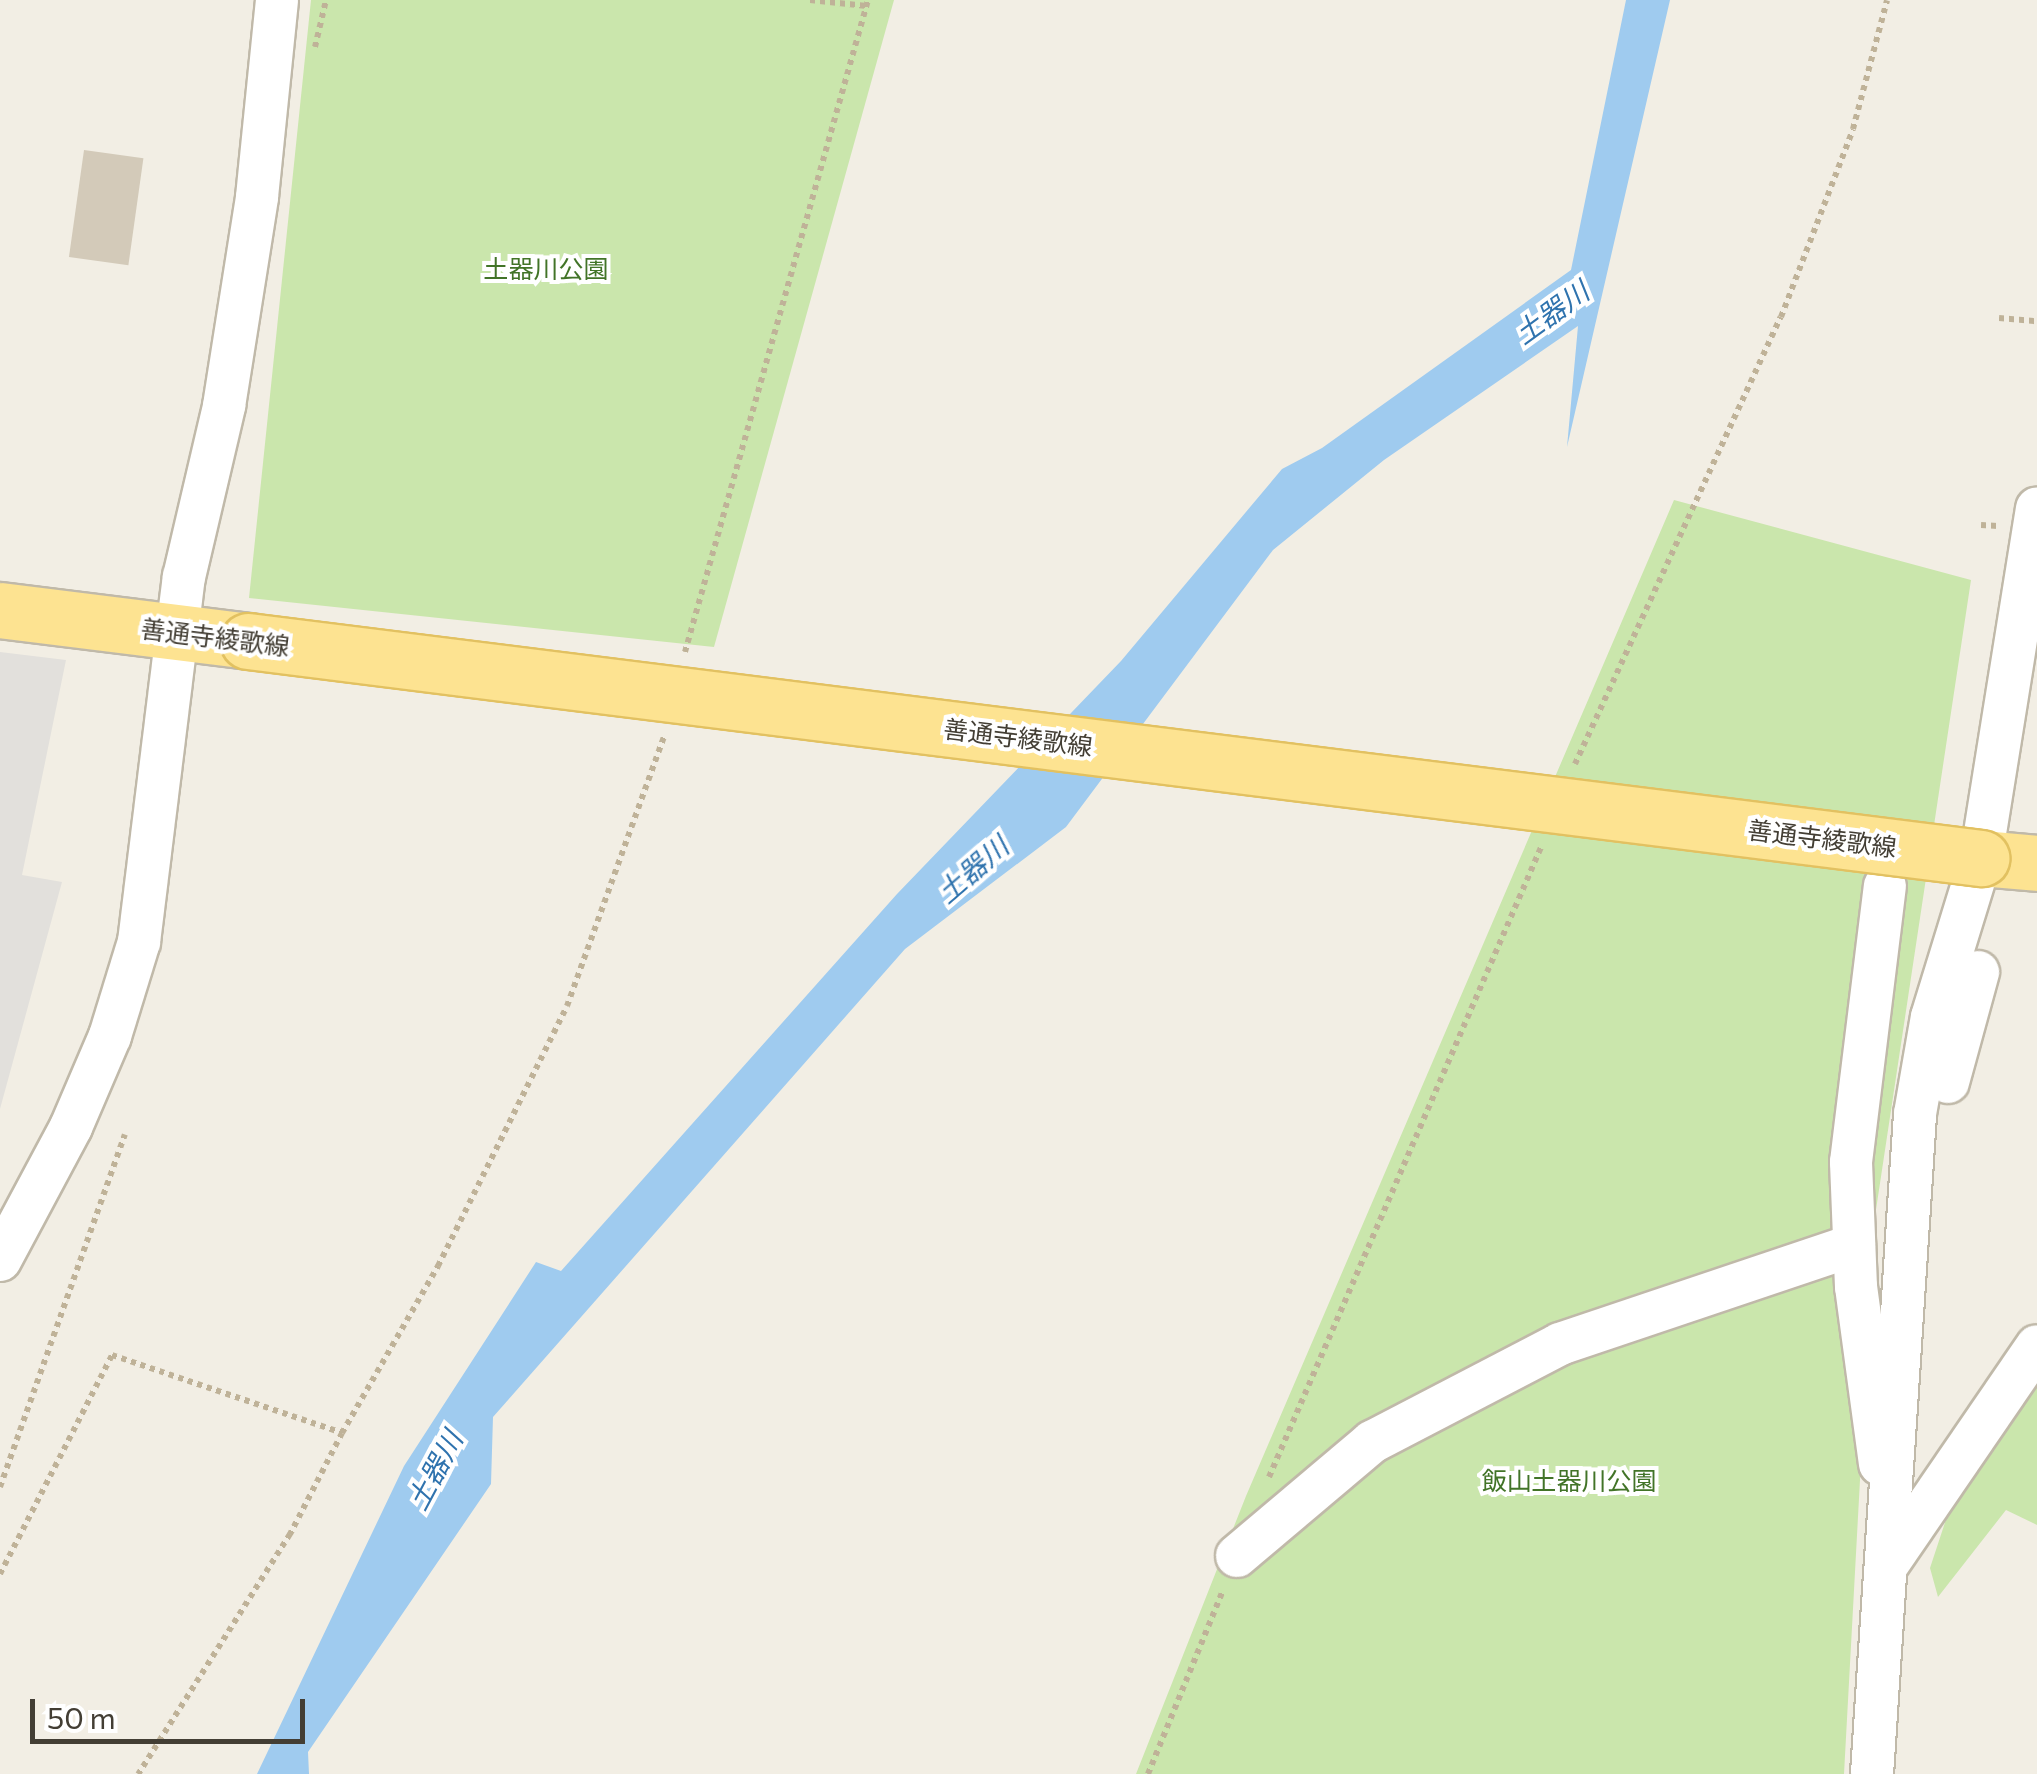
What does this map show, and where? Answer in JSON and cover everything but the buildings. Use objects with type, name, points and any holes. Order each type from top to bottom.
[{"type":"main road","name":"善通寺綾歌線","points":[[0,610],[2037,864]]},
{"type":"street","points":[[0,1260],[71,1127],[110,1036],[139,942],[176,632],[224,406],[257,197],[277,0]]},
{"type":"street","points":[[1872,1774],[1915,1114],[1932,1018],[1982,858],[2035,529]]},
{"type":"street","points":[[1885,886],[1851,1162],[1869,1416],[1890,1509]]},
{"type":"street","points":[[1890,1509],[1913,1461],[1934,1172],[1952,1049],[1978,972]]},
{"type":"street","points":[[1237,1556],[1372,1442],[1560,1344],[1854,1245]]},
{"type":"street","points":[[1887,1565],[2037,1346]]},
{"type":"path","points":[[810,0],[866,6]]},
{"type":"path","points":[[1569,778],[1781,316],[1853,129],[1887,0]]},
{"type":"path","points":[[1999,318],[2037,321]]},
{"type":"path","points":[[1266,1484],[1546,834]]},
{"type":"path","points":[[0,1487],[125,1134]]},
{"type":"path","points":[[0,1574],[112,1355],[342,1432],[290,1534],[138,1774]]},
{"type":"path","points":[[1148,1774],[1237,1556]]},
{"type":"green space","name":"土器川公園","points":[[311,0],[894,0],[714,647],[249,598]]},
{"type":"green space","name":"飯山土器川公園","points":[[1674,500],[1971,580],[1874,1223],[1844,1774],[1136,1774],[1246,1496]]},
{"type":"green space","points":[[2037,1359],[2037,1525],[2006,1510],[1938,1597],[1930,1568],[1959,1480]]},
{"type":"shaded area","points":[[0,652],[66,660],[22,875],[62,882],[0,1109]]},
{"type":"water","name":"土器川","points":[[1626,0],[1670,0],[1567,447],[1578,326],[1384,460],[1273,550],[1066,827],[905,949],[493,1417],[491,1484],[308,1752],[309,1774],[257,1774],[404,1466],[536,1262],[561,1271],[897,894],[1121,661],[1282,469],[1322,448],[1571,270]]}]
